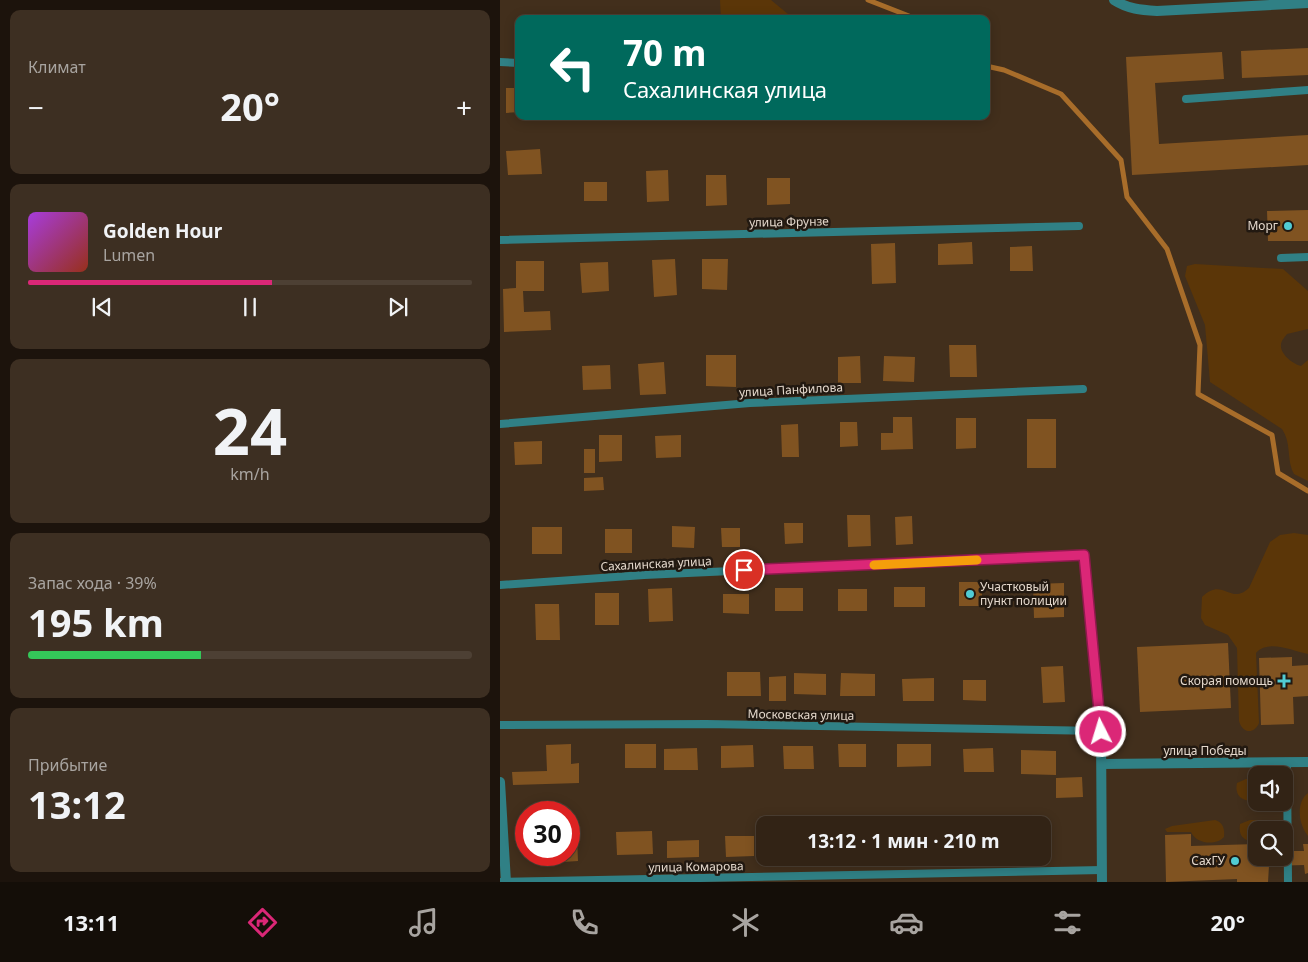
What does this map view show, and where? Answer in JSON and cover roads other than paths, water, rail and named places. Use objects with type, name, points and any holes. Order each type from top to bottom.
[{"type":"street","points":[[1114,0],[1123,6],[1135,10],[1157,11],[1308,4]]},
{"type":"street","points":[[1084,555],[1101,732],[1102,882]]},
{"type":"street","name":"улица Победы","points":[[1102,764],[1308,762]]},
{"type":"street","points":[[500,782],[506,882]]},
{"type":"lane","points":[[500,62],[515,63]]},
{"type":"lane","points":[[1186,99],[1308,90]]},
{"type":"lane","name":"улица Фрунзе","points":[[500,240],[1079,226]]},
{"type":"lane","points":[[1282,258],[1308,257]]},
{"type":"lane","name":"улица Панфилова","points":[[500,424],[750,403],[1083,389]]},
{"type":"lane","name":"Сахалинская улица","points":[[500,585],[644,575],[1084,555]]},
{"type":"lane","name":"Московская улица","points":[[500,725],[706,724],[1101,732]]},
{"type":"lane","points":[[1287,762],[1288,882]]},
{"type":"lane","name":"улица Комарова","points":[[500,882],[1102,870]]},
{"type":"waterway","points":[[868,0],[906,15]]},
{"type":"waterway","points":[[990,67],[1004,70],[1061,94],[1121,160],[1127,197],[1167,249],[1200,345],[1198,394],[1272,435],[1278,473],[1308,491]]},
{"type":"place","name":"Морг","points":[[1288,226]]},
{"type":"place","name":"Участковый пункт полиции","points":[[970,594]]},
{"type":"place","name":"Скорая помощь","points":[[1284,681]]},
{"type":"place","name":"СахГУ","points":[[1235,861]]}]
